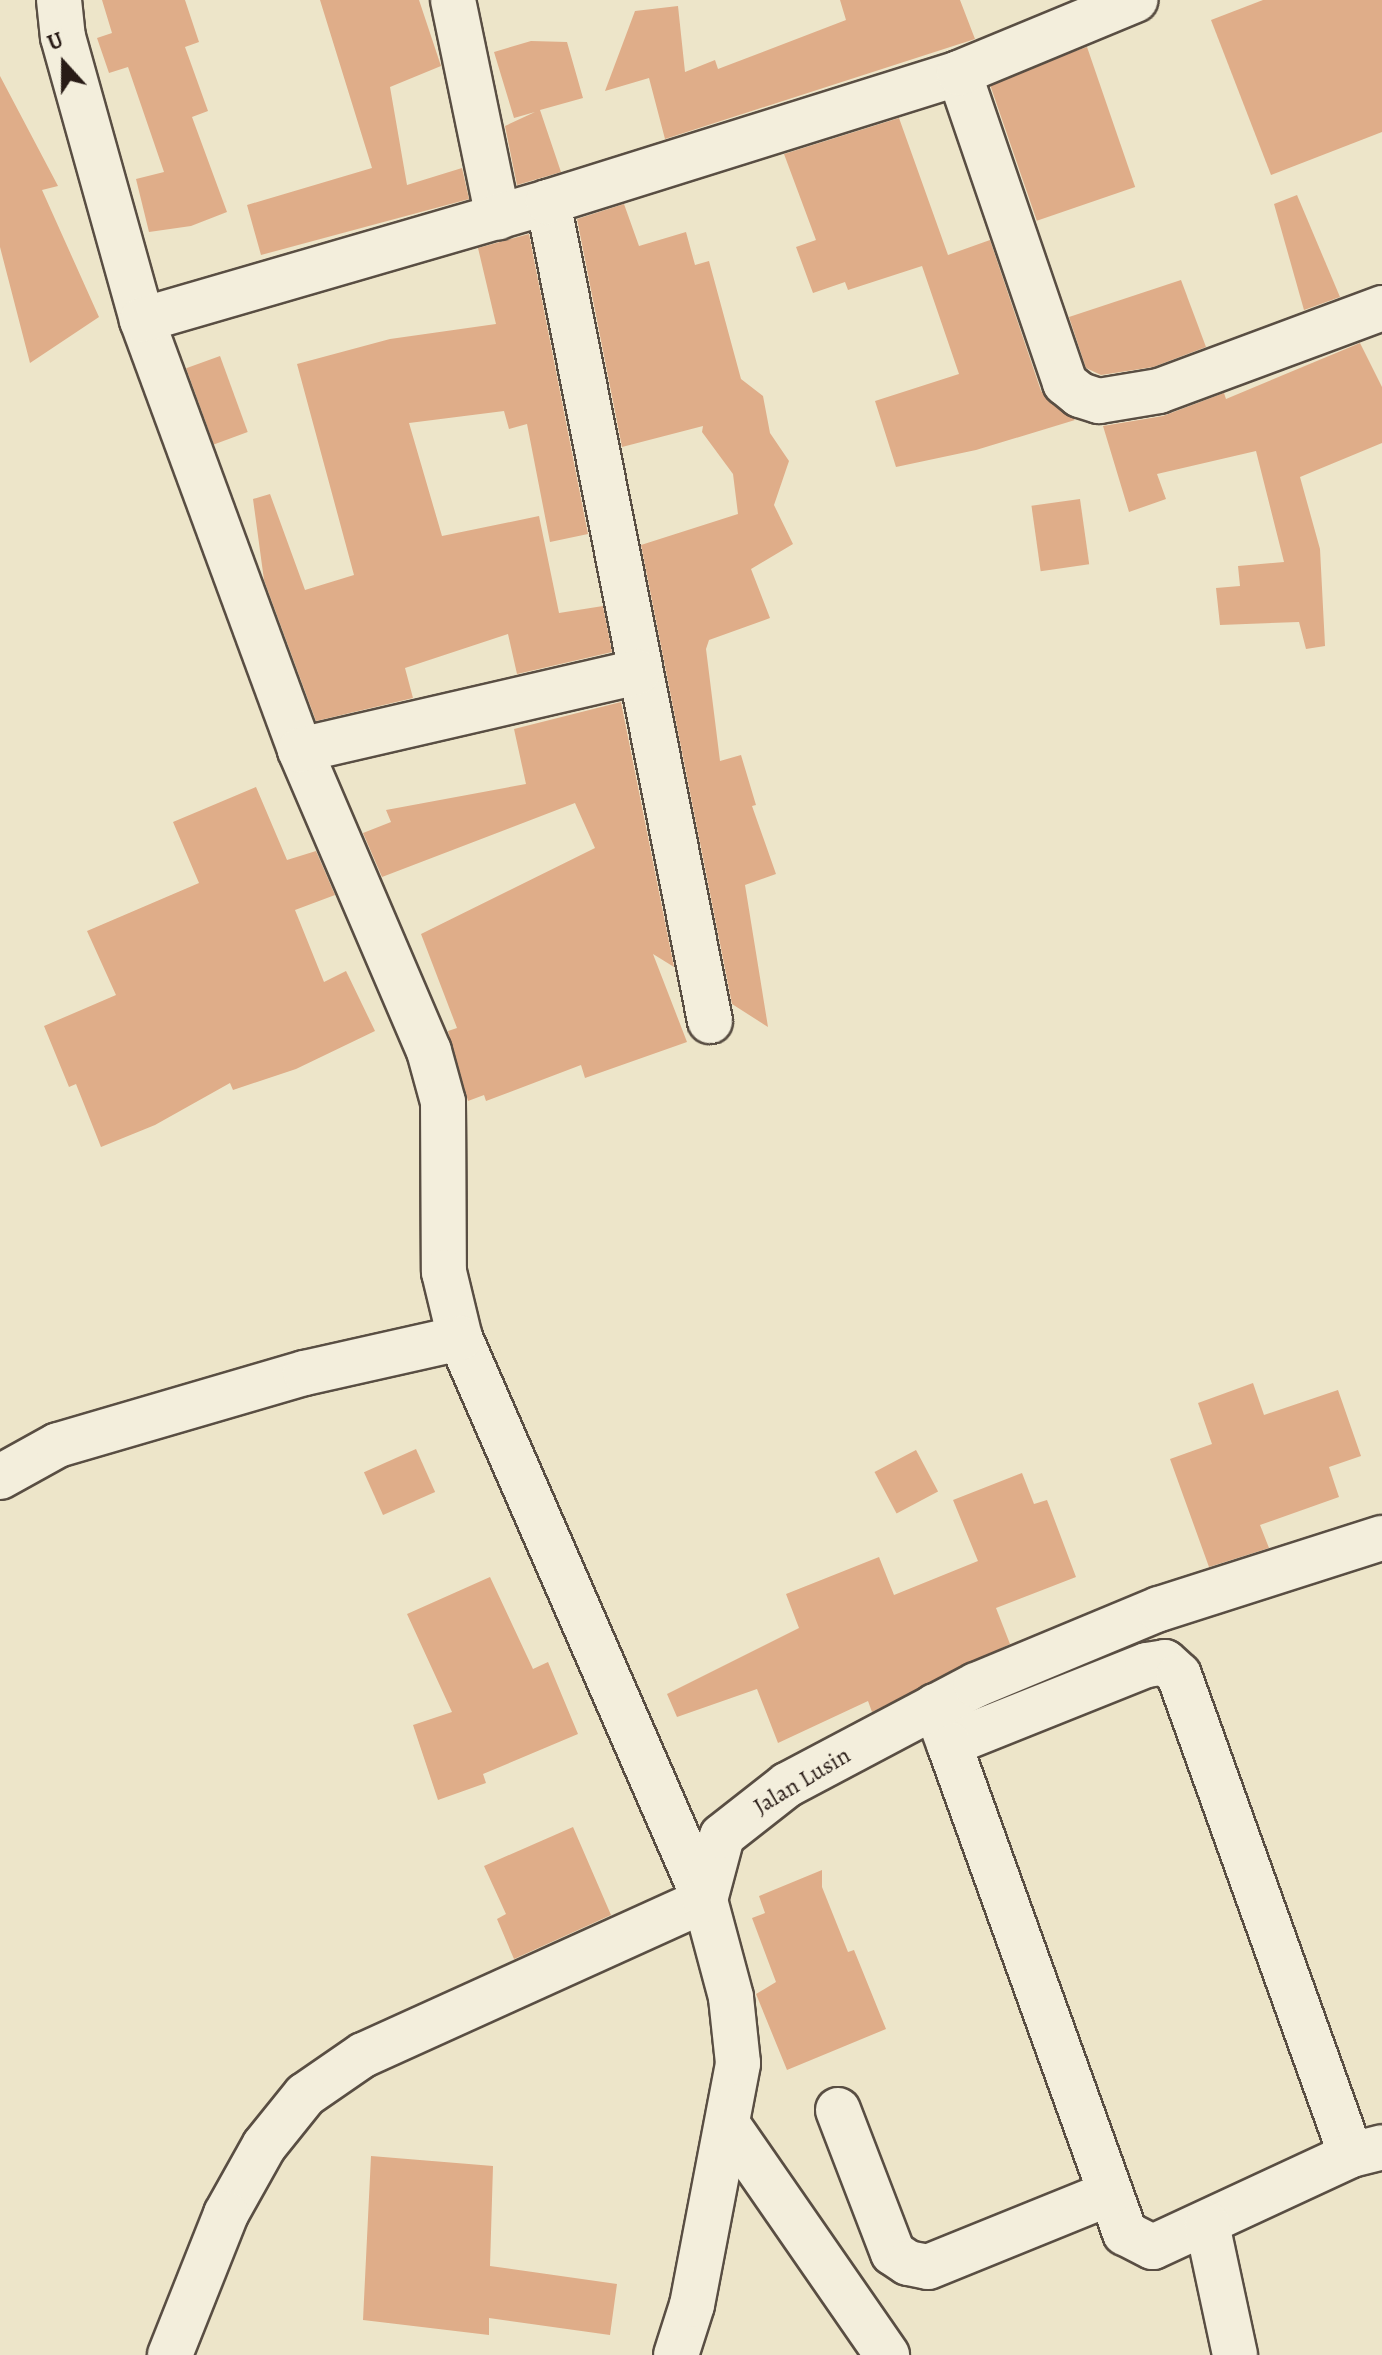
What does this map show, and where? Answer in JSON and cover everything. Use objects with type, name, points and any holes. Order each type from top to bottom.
[{"type":"street","points":[[59,0],[63,37],[142,320],[300,750],[429,1051],[443,1102],[444,1272],[460,1338],[705,1900],[363,2055],[305,2095],[264,2146],[226,2214],[170,2355]]},
{"type":"street","points":[[453,0],[498,217]]},
{"type":"street","points":[[142,320],[548,202],[959,73],[1051,17],[1135,0]]},
{"type":"street","points":[[959,73],[1065,383],[1080,395],[1099,401],[1159,391],[1382,308]]},
{"type":"street","points":[[548,202],[638,672],[710,1021]]},
{"type":"street","points":[[300,750],[638,672]]},
{"type":"street","points":[[0,1477],[58,1445],[305,1373],[460,1338]]},
{"type":"street","name":"Jalan Lusin","points":[[676,2355],[730,2128],[738,2030],[705,1900],[722,1836],[787,1785],[942,1725],[1159,1609],[1382,1538]]},
{"type":"street","points":[[1165,1662],[1179,1675],[1366,2151],[1153,2247],[1125,2233],[1108,2194],[942,1725],[1147,1665],[1165,1662]]},
{"type":"street","points":[[838,2110],[893,2253],[908,2263],[928,2267],[1108,2194]]},
{"type":"street","points":[[730,2128],[887,2355]]},
{"type":"street","points":[[1207,2224],[1235,2355]]},
{"type":"building","points":[[102,0],[185,0],[199,42],[185,47],[208,111],[192,117],[227,212],[191,226],[149,232],[136,179],[164,172],[128,67],[109,73],[97,38],[112,33]]},
{"type":"building","points":[[320,0],[419,0],[441,66],[390,87],[407,185],[462,168],[469,199],[261,255],[247,205],[372,168]]},
{"type":"building","points":[[840,0],[960,0],[975,39],[665,139],[649,78],[605,91],[635,11],[678,6],[685,72],[715,60],[718,69],[846,20]]},
{"type":"building","points":[[1263,0],[1382,0],[1382,132],[1271,175],[1211,20]]},
{"type":"building","points":[[531,41],[567,42],[583,98],[540,110],[561,172],[517,185],[505,126],[535,112],[514,118],[494,52]]},
{"type":"building","points":[[1087,47],[1135,187],[1037,221],[989,81]]},
{"type":"building","points":[[0,76],[58,186],[42,190],[99,317],[30,363],[0,247]]},
{"type":"building","points":[[899,118],[948,255],[990,240],[1041,391],[1075,420],[976,450],[896,467],[875,401],[959,374],[922,266],[848,290],[845,282],[813,293],[796,247],[816,240],[784,154]]},
{"type":"building","points":[[1297,195],[1340,297],[1304,310],[1274,204]]},
{"type":"building","points":[[624,204],[639,246],[686,232],[695,265],[709,261],[741,379],[763,396],[770,433],[789,461],[774,505],[793,544],[751,569],[770,618],[709,640],[706,649],[720,761],[741,755],[756,805],[752,806],[776,874],[745,885],[768,1027],[732,1004],[641,545],[738,514],[733,474],[702,432],[703,426],[622,447],[577,219]]},
{"type":"building","points":[[529,234],[588,534],[550,542],[527,424],[509,429],[504,411],[409,423],[442,536],[539,516],[559,613],[603,606],[612,652],[517,674],[508,634],[405,668],[413,698],[316,721],[264,580],[253,499],[270,494],[305,590],[354,575],[297,364],[390,339],[496,324],[478,248]]},
{"type":"building","points":[[1181,280],[1206,347],[1153,367],[1101,375],[1086,368],[1069,317]]},
{"type":"building","points":[[1360,343],[1382,387],[1382,443],[1300,477],[1320,549],[1325,646],[1306,649],[1299,622],[1220,625],[1216,588],[1240,586],[1238,566],[1284,562],[1256,451],[1157,474],[1166,499],[1129,512],[1103,426],[1163,416],[1224,393],[1226,399]]},
{"type":"building","points":[[220,356],[248,432],[214,444],[186,368]]},
{"type":"building","points":[[1080,499],[1089,564],[1041,571],[1031,506]]},
{"type":"building","points":[[621,702],[674,967],[653,954],[687,1042],[585,1078],[581,1065],[486,1101],[484,1095],[468,1101],[448,1031],[457,1028],[421,934],[595,848],[575,803],[382,877],[363,833],[391,822],[386,810],[526,784],[514,729]]},
{"type":"building","points":[[256,787],[287,860],[316,851],[335,895],[295,910],[324,982],[346,971],[375,1031],[296,1069],[233,1090],[230,1083],[155,1125],[101,1147],[76,1084],[69,1087],[44,1026],[116,995],[87,931],[199,883],[173,822]]},
{"type":"building","points":[[1253,1383],[1264,1415],[1338,1390],[1361,1456],[1329,1467],[1339,1497],[1260,1525],[1269,1548],[1209,1567],[1170,1459],[1212,1444],[1198,1403]]},
{"type":"building","points":[[416,1449],[435,1492],[383,1515],[364,1472]]},
{"type":"building","points":[[916,1450],[938,1491],[897,1514],[875,1472]]},
{"type":"building","points":[[1022,1473],[1034,1504],[1047,1500],[1076,1577],[996,1608],[1010,1644],[872,1712],[868,1701],[778,1743],[757,1689],[677,1717],[667,1694],[799,1628],[786,1594],[879,1557],[894,1595],[978,1561],[953,1500]]},
{"type":"building","points":[[490,1577],[533,1669],[548,1662],[578,1734],[483,1774],[486,1783],[438,1800],[413,1725],[452,1712],[407,1614]]},
{"type":"building","points":[[573,1827],[611,1915],[514,1959],[497,1919],[506,1914],[484,1866]]},
{"type":"building","points":[[822,1870],[822,1887],[848,1952],[854,1950],[886,2029],[787,2070],[756,1994],[776,1982],[752,1918],[765,1913],[759,1896]]},
{"type":"building","points":[[371,2156],[493,2166],[490,2266],[617,2284],[610,2335],[489,2318],[489,2335],[363,2320]]}]
